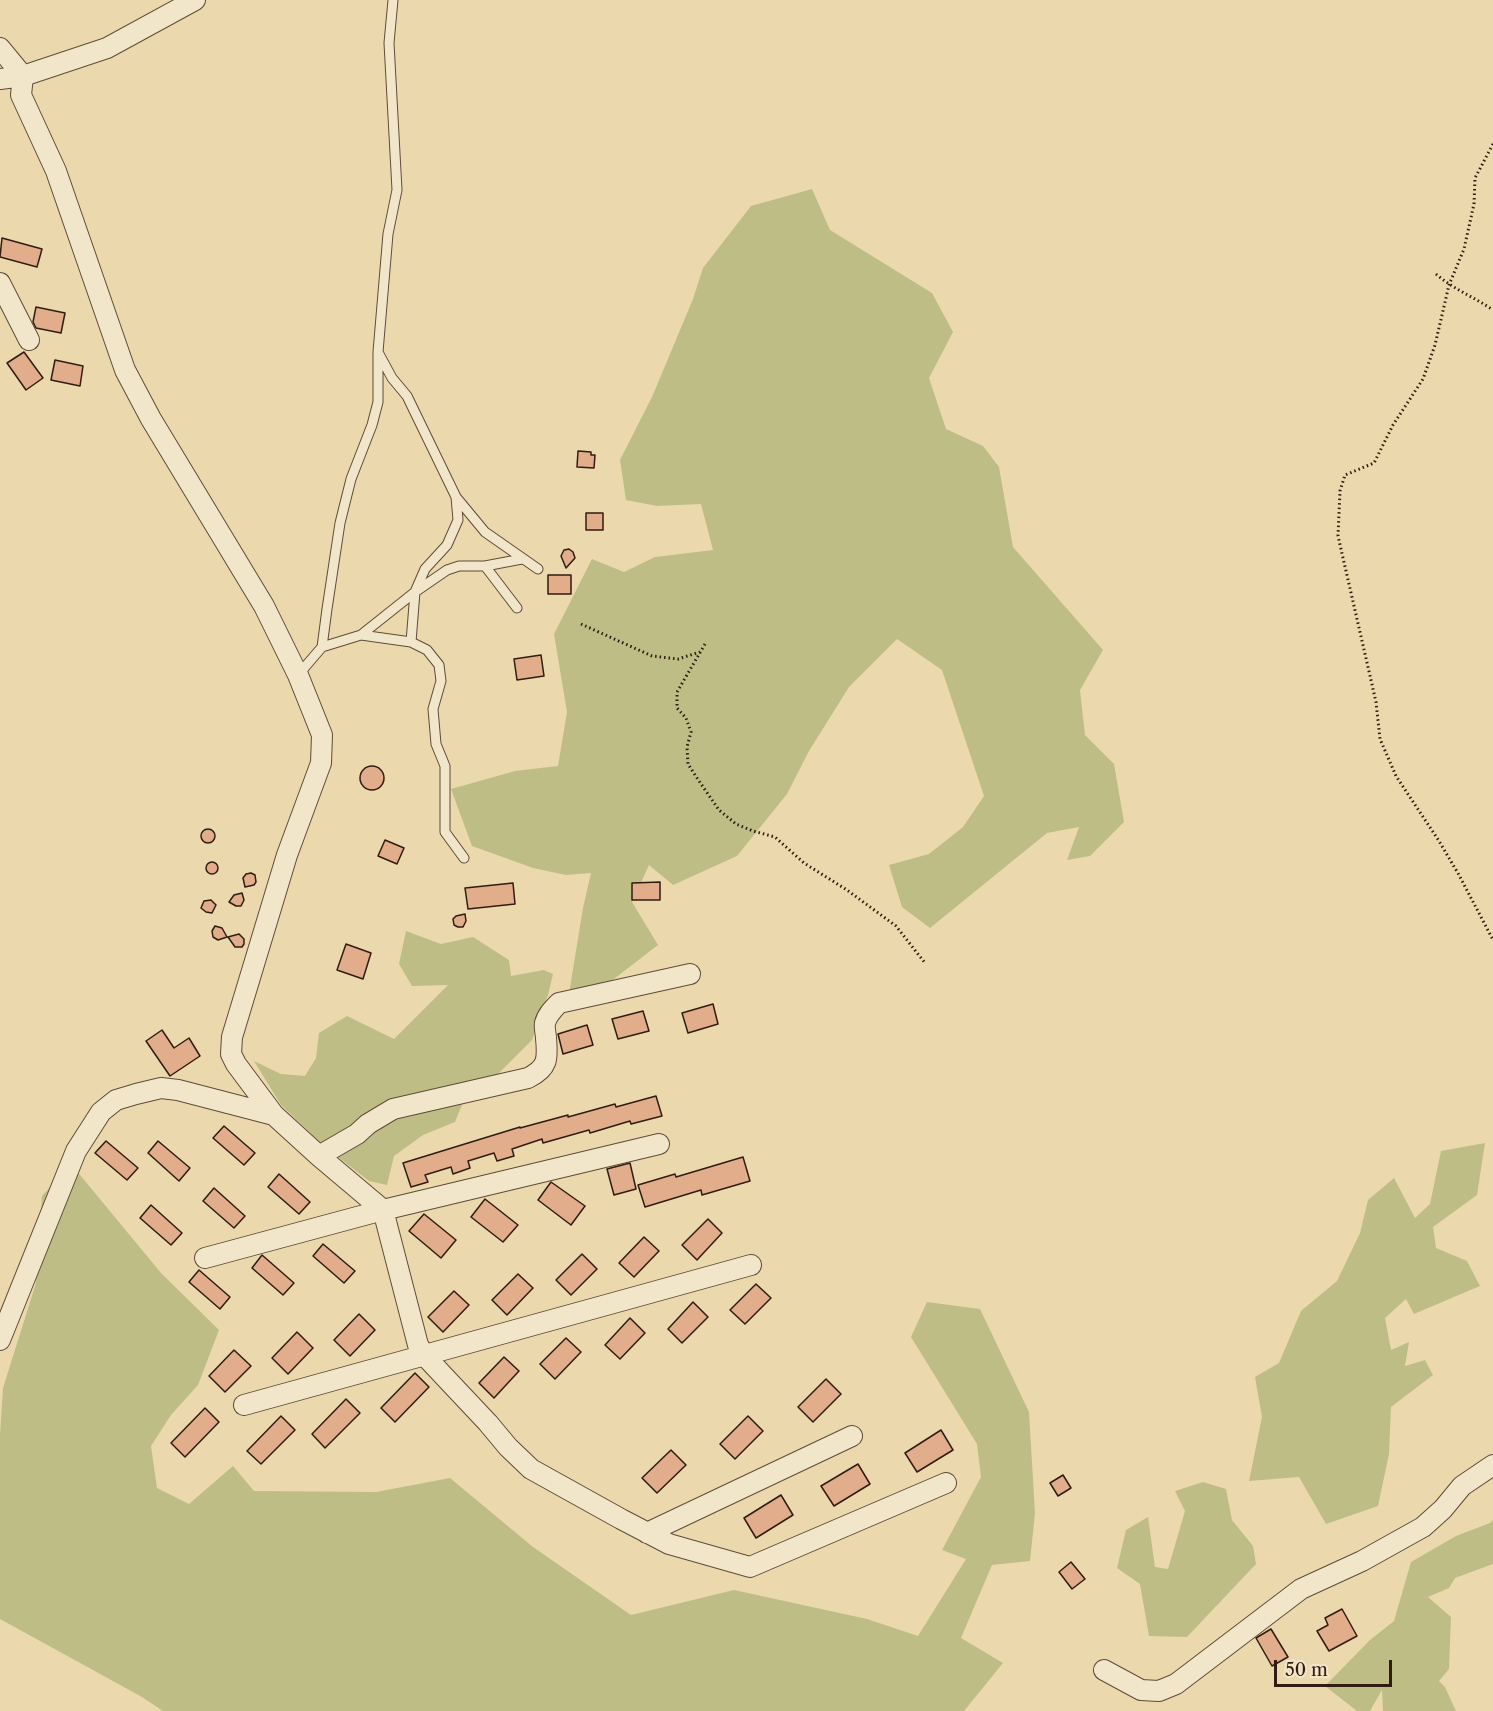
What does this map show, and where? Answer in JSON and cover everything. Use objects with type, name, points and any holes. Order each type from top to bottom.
[{"type":"street","points":[[0,79],[23,76],[108,48],[195,0]]},
{"type":"street","points":[[0,48],[23,76],[21,95],[56,171],[125,370],[264,606],[298,675],[322,735],[321,763],[287,855],[232,1038],[231,1054],[274,1115],[383,1210],[418,1345],[424,1355],[508,1447],[531,1468],[669,1544],[750,1567],[946,1483]]},
{"type":"street","points":[[0,283],[29,340]]},
{"type":"street","points":[[319,1156],[357,1134],[368,1124],[393,1109],[528,1078],[539,1073],[545,1064],[547,1052],[545,1024],[549,1014],[559,1003],[690,974]]},
{"type":"street","points":[[0,1340],[76,1151],[101,1112],[116,1101],[161,1088],[178,1090],[274,1115]]},
{"type":"street","points":[[205,1258],[383,1210],[659,1144]]},
{"type":"street","points":[[244,1405],[751,1265]]},
{"type":"street","points":[[647,1533],[852,1436]]},
{"type":"street","points":[[1104,1670],[1141,1690],[1159,1691],[1176,1684],[1301,1589],[1362,1561],[1423,1527],[1443,1509],[1461,1486],[1493,1465]]},
{"type":"lane","points":[[322,647],[340,523],[351,479],[372,425],[378,402],[378,352],[388,234],[397,190],[389,43],[393,0]]},
{"type":"lane","points":[[378,352],[392,378],[407,396],[456,497],[485,532],[538,569]]},
{"type":"lane","points":[[411,642],[415,592],[425,569],[447,545],[458,520],[456,497]]},
{"type":"lane","points":[[298,675],[322,647],[361,634],[447,570],[459,566],[485,566],[522,559]]},
{"type":"lane","points":[[485,566],[517,608]]},
{"type":"lane","points":[[361,634],[411,642],[427,650],[439,665],[441,681],[434,709],[436,744],[445,766],[445,832],[464,858]]},
{"type":"path","points":[[1493,144],[1475,178],[1474,204],[1464,249],[1449,285],[1435,345],[1424,379],[1393,425],[1374,463],[1345,475],[1340,491],[1338,536],[1376,702],[1380,739],[1396,776],[1439,841],[1493,940]]},
{"type":"path","points":[[1436,274],[1449,285],[1493,310]]},
{"type":"path","points":[[581,624],[652,657],[678,659],[700,652]]},
{"type":"path","points":[[705,644],[677,692],[677,708],[686,718],[691,732],[687,747],[688,764],[719,810],[736,824],[775,837],[804,863],[878,912],[896,926],[925,963]]},
{"type":"shaded area","points":[[812,189],[830,230],[932,293],[953,332],[929,378],[946,429],[983,446],[999,467],[1013,547],[1103,650],[1080,690],[1085,735],[1114,764],[1124,822],[1090,856],[1067,860],[1079,827],[1047,833],[930,928],[902,907],[889,865],[929,854],[963,827],[984,796],[942,670],[897,639],[849,687],[809,751],[787,794],[737,856],[673,885],[649,865],[632,902],[658,945],[597,992],[569,994],[591,873],[566,875],[533,868],[472,846],[451,789],[515,771],[558,766],[567,712],[554,634],[592,559],[624,572],[655,557],[713,550],[701,504],[657,506],[626,500],[620,460],[652,397],[693,299],[703,268],[751,206]]},
{"type":"shaded area","points":[[406,931],[441,944],[473,937],[509,960],[511,976],[544,970],[553,974],[532,1040],[490,1082],[464,1100],[455,1122],[423,1135],[394,1156],[387,1185],[369,1181],[324,1146],[281,1105],[254,1061],[281,1074],[305,1076],[316,1058],[319,1033],[347,1016],[394,1039],[448,985],[412,986],[399,964]]},
{"type":"shaded area","points":[[1485,1143],[1477,1195],[1433,1227],[1436,1248],[1467,1261],[1480,1286],[1414,1314],[1406,1299],[1385,1318],[1391,1350],[1409,1342],[1405,1366],[1425,1360],[1433,1375],[1391,1407],[1389,1454],[1378,1506],[1326,1524],[1299,1477],[1249,1481],[1262,1417],[1255,1377],[1279,1363],[1301,1311],[1337,1281],[1360,1233],[1368,1200],[1394,1178],[1415,1218],[1430,1204],[1441,1151]]},
{"type":"shaded area","points":[[71,1164],[161,1273],[219,1330],[198,1385],[171,1415],[151,1446],[157,1488],[189,1504],[233,1466],[254,1491],[376,1492],[450,1478],[533,1547],[631,1615],[734,1590],[867,1619],[918,1636],[966,1559],[942,1550],[981,1477],[977,1444],[911,1337],[927,1302],[980,1309],[1029,1412],[1035,1513],[1030,1561],[992,1565],[961,1638],[1003,1663],[964,1711],[163,1711],[142,1697],[0,1619],[0,1435],[3,1388],[36,1283],[42,1196]]},
{"type":"shaded area","points":[[1203,1482],[1226,1489],[1232,1520],[1253,1546],[1256,1564],[1187,1637],[1149,1636],[1140,1584],[1117,1568],[1126,1530],[1148,1517],[1155,1567],[1168,1569],[1185,1511],[1175,1491]]},
{"type":"shaded area","points":[[1493,1520],[1493,1564],[1455,1578],[1449,1588],[1428,1597],[1451,1617],[1449,1669],[1439,1681],[1445,1687],[1456,1711],[1383,1711],[1382,1690],[1370,1711],[1357,1711],[1325,1686],[1370,1640],[1394,1621],[1411,1562],[1456,1536]]},
{"type":"building","points":[[2,238],[42,249],[37,267],[0,257]]},
{"type":"building","points":[[36,307],[65,313],[61,333],[36,328],[33,322]]},
{"type":"building","points":[[24,352],[43,378],[26,390],[7,363]]},
{"type":"building","points":[[55,360],[83,366],[80,386],[51,380]]},
{"type":"building","points":[[578,451],[591,452],[591,455],[595,455],[594,468],[577,467]]},
{"type":"building","points":[[586,513],[603,513],[603,530],[586,530]]},
{"type":"building","points":[[569,549],[575,558],[566,568],[561,556],[564,550]]},
{"type":"building","points":[[548,575],[571,575],[571,594],[548,594]]},
{"type":"building","points":[[541,655],[544,676],[517,680],[514,659]]},
{"type":"building","points":[[372,766],[381,769],[384,778],[381,787],[372,790],[363,787],[360,778],[363,769]]},
{"type":"building","points":[[208,829],[213,831],[215,836],[213,841],[208,843],[203,841],[201,836],[203,831]]},
{"type":"building","points":[[385,840],[404,848],[397,864],[378,856]]},
{"type":"building","points":[[214,862],[217,863],[217,873],[210,874],[207,873],[206,866],[207,863]]},
{"type":"building","points":[[246,874],[255,875],[256,882],[254,885],[245,887],[243,878]]},
{"type":"building","points":[[660,882],[660,900],[632,900],[632,883]]},
{"type":"building","points":[[513,883],[515,904],[468,909],[465,888]]},
{"type":"building","points":[[242,893],[244,900],[241,906],[229,902],[234,895]]},
{"type":"building","points":[[211,900],[216,905],[212,913],[201,908],[204,901]]},
{"type":"building","points":[[465,914],[466,921],[463,927],[454,925],[453,919],[456,916]]},
{"type":"building","points":[[215,926],[222,928],[227,937],[218,940],[213,937],[212,931]]},
{"type":"building","points":[[239,934],[244,939],[244,944],[242,947],[235,947],[228,937]]},
{"type":"building","points":[[346,944],[371,953],[363,979],[337,970]]},
{"type":"building","points":[[713,1004],[718,1024],[688,1033],[682,1013]]},
{"type":"building","points":[[643,1011],[649,1031],[618,1039],[612,1019]]},
{"type":"building","points":[[587,1025],[593,1045],[563,1054],[558,1034]]},
{"type":"building","points":[[162,1030],[174,1048],[189,1038],[200,1056],[170,1076],[146,1041]]},
{"type":"building","points":[[656,1096],[662,1116],[631,1124],[630,1121],[590,1133],[589,1130],[543,1143],[542,1139],[512,1149],[514,1156],[497,1161],[494,1153],[468,1161],[470,1168],[453,1174],[451,1167],[425,1175],[428,1182],[411,1187],[403,1163],[520,1127],[615,1104],[616,1107]]},
{"type":"building","points":[[224,1126],[255,1153],[244,1165],[213,1138]]},
{"type":"building","points":[[106,1141],[138,1168],[127,1180],[95,1153]]},
{"type":"building","points":[[158,1141],[190,1168],[179,1181],[148,1153]]},
{"type":"building","points":[[743,1157],[750,1181],[702,1195],[701,1190],[645,1207],[638,1185],[675,1174],[676,1177]]},
{"type":"building","points":[[630,1163],[636,1189],[614,1195],[607,1169]]},
{"type":"building","points":[[279,1174],[310,1202],[299,1214],[268,1187]]},
{"type":"building","points":[[551,1182],[585,1206],[571,1225],[538,1200]]},
{"type":"building","points":[[214,1188],[245,1216],[234,1228],[203,1201]]},
{"type":"building","points":[[485,1199],[518,1225],[503,1242],[471,1217]]},
{"type":"building","points":[[151,1205],[182,1233],[171,1245],[140,1218]]},
{"type":"building","points":[[424,1214],[456,1240],[441,1258],[409,1231]]},
{"type":"building","points":[[708,1219],[722,1233],[697,1260],[682,1245]]},
{"type":"building","points":[[644,1237],[659,1251],[634,1277],[619,1263]]},
{"type":"building","points":[[323,1244],[355,1271],[344,1283],[313,1256]]},
{"type":"building","points":[[582,1254],[597,1269],[571,1295],[556,1280]]},
{"type":"building","points":[[262,1255],[294,1283],[283,1295],[252,1268]]},
{"type":"building","points":[[199,1270],[230,1297],[220,1309],[189,1282]]},
{"type":"building","points":[[518,1274],[533,1288],[507,1315],[492,1300]]},
{"type":"building","points":[[756,1284],[771,1298],[745,1324],[730,1310]]},
{"type":"building","points":[[454,1291],[469,1305],[443,1332],[428,1317]]},
{"type":"building","points":[[693,1302],[708,1317],[682,1343],[668,1329]]},
{"type":"building","points":[[359,1314],[375,1330],[350,1356],[334,1340]]},
{"type":"building","points":[[630,1318],[645,1333],[620,1359],[605,1345]]},
{"type":"building","points":[[297,1332],[313,1348],[288,1374],[272,1358]]},
{"type":"building","points":[[566,1338],[581,1352],[555,1379],[540,1364]]},
{"type":"building","points":[[234,1350],[251,1366],[225,1392],[209,1376]]},
{"type":"building","points":[[504,1357],[519,1371],[494,1398],[479,1383]]},
{"type":"building","points":[[415,1373],[429,1387],[395,1422],[381,1408]]},
{"type":"building","points":[[826,1379],[841,1394],[813,1422],[798,1407]]},
{"type":"building","points":[[346,1399],[360,1413],[325,1448],[312,1434]]},
{"type":"building","points":[[205,1408],[219,1422],[185,1457],[171,1443]]},
{"type":"building","points":[[281,1416],[295,1430],[261,1464],[247,1451]]},
{"type":"building","points":[[748,1416],[763,1431],[735,1459],[720,1444]]},
{"type":"building","points":[[941,1430],[953,1450],[917,1472],[905,1453]]},
{"type":"building","points":[[671,1450],[686,1465],[657,1493],[642,1478]]},
{"type":"building","points":[[858,1464],[870,1484],[834,1506],[821,1486]]},
{"type":"building","points":[[1063,1475],[1071,1488],[1058,1496],[1050,1483]]},
{"type":"building","points":[[781,1495],[793,1515],[756,1538],[744,1518]]},
{"type":"building","points":[[1071,1562],[1085,1579],[1072,1589],[1059,1572]]},
{"type":"building","points":[[1342,1609],[1357,1636],[1329,1651],[1317,1631],[1328,1625],[1325,1618]]},
{"type":"building","points":[[1271,1629],[1288,1657],[1272,1666],[1256,1638]]}]
